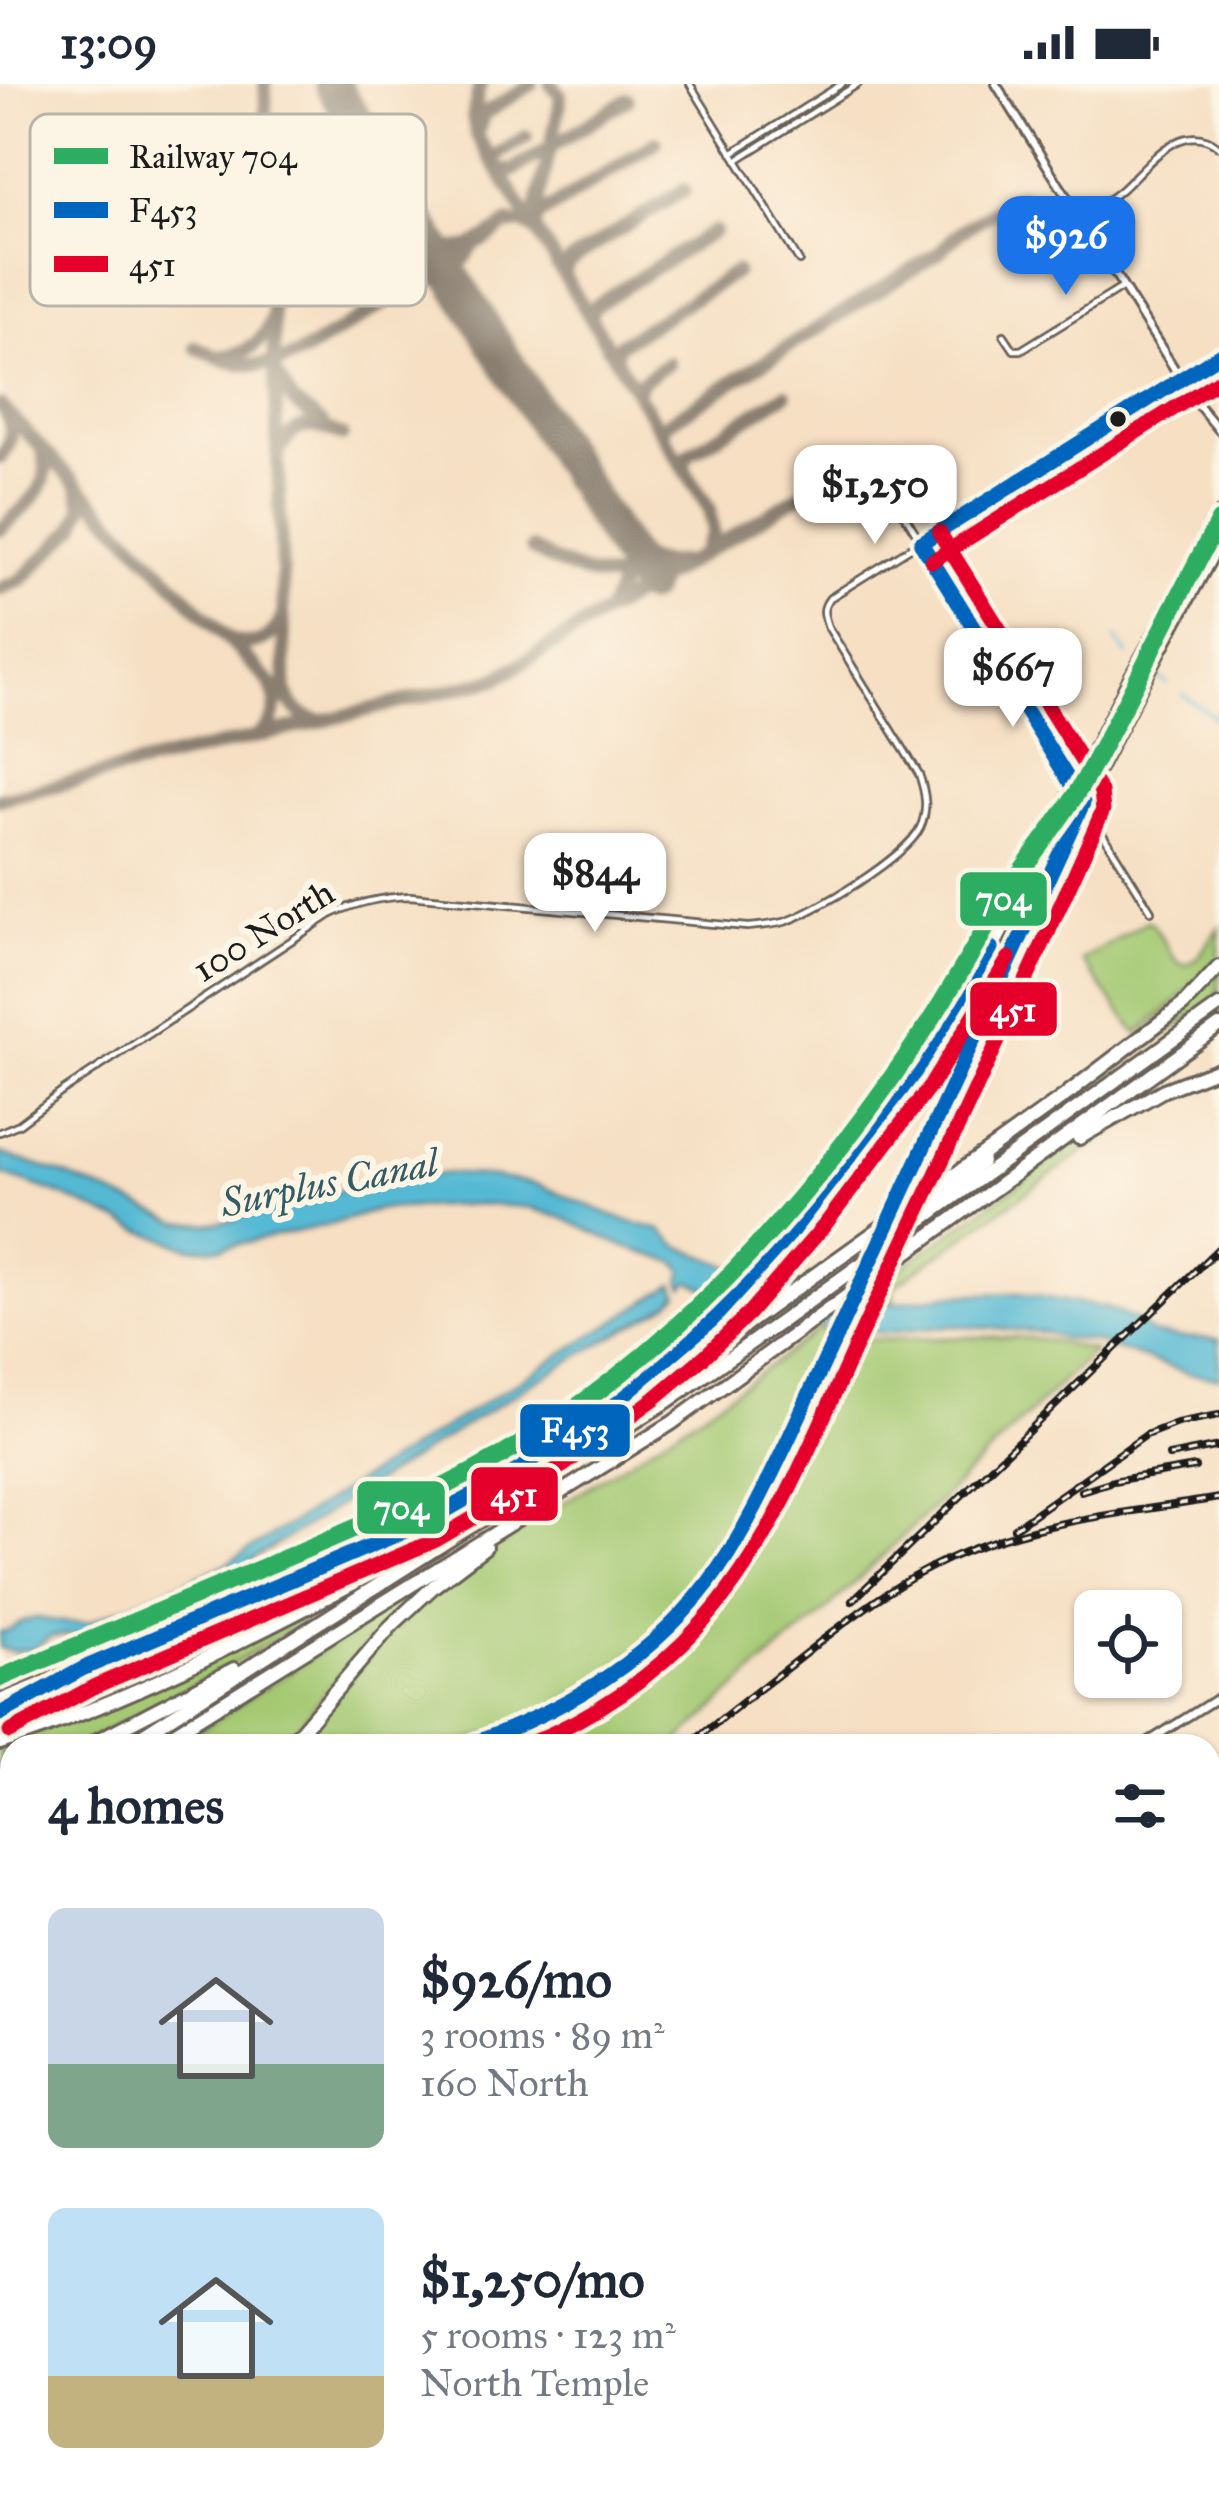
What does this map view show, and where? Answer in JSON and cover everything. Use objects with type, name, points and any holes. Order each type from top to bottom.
[{"type":"highway","points":[[426,1522],[600,1416],[673,1357],[761,1269],[910,1080],[973,983],[1073,788]]},
{"type":"highway","points":[[512,1734],[599,1685],[645,1650],[710,1580],[751,1516],[1083,803]]},
{"type":"highway","points":[[820,1293],[847,1265],[1183,1005],[1219,967]]},
{"type":"highway","points":[[143,1734],[666,1402],[1219,1006]]},
{"type":"highway","points":[[173,1734],[672,1423],[1219,1028]]},
{"type":"highway","points":[[986,1196],[1120,1112],[1219,1070]]},
{"type":"highway","points":[[0,1700],[426,1522],[567,1448],[1072,1090]]},
{"type":"highway","points":[[298,1734],[391,1627],[434,1586],[556,1495]]},
{"type":"highway","points":[[28,1734],[214,1655],[508,1504]]},
{"type":"highway","points":[[109,1734],[326,1620]]},
{"type":"highway","points":[[187,1734],[284,1671],[313,1646]]},
{"type":"highway","points":[[0,1714],[84,1668]]},
{"type":"highway","points":[[501,1734],[555,1711]]},
{"type":"main road","points":[[1073,788],[1219,513]]},
{"type":"main road","points":[[1083,803],[1219,545]]},
{"type":"main road","points":[[1054,758],[1069,766],[1089,757]]},
{"type":"street","points":[[690,84],[800,261]]},
{"type":"street","points":[[734,156],[842,84]]},
{"type":"street","points":[[734,156],[858,84]]},
{"type":"street","points":[[996,84],[1199,408],[1219,430]]},
{"type":"street","points":[[1080,218],[1117,194],[1150,160],[1181,140],[1202,137],[1218,145]]},
{"type":"street","points":[[1004,335],[1019,351],[1123,287]]},
{"type":"street","points":[[921,543],[1219,355]]},
{"type":"street","points":[[863,450],[1151,911]]},
{"type":"street","name":"100 North","points":[[2,1133],[330,915],[356,903],[410,896],[747,927],[786,921],[807,912],[899,854],[923,821],[925,791],[919,773],[824,615],[830,598],[921,543]]},
{"type":"street","points":[[1160,1734],[1219,1697]]},
{"type":"green space","points":[[1147,921],[1177,962],[1185,965],[1197,959],[1219,927],[1219,957],[1137,1034],[1082,961]]},
{"type":"green space","points":[[1219,972],[1219,996],[1036,1125]]},
{"type":"green space","points":[[1219,1073],[1219,1080],[1158,1105],[1111,1132],[894,1286],[894,1300],[857,1305],[860,1297],[1094,1131],[1166,1093]]},
{"type":"green space","points":[[818,1329],[832,1334],[794,1404],[792,1419],[738,1532],[696,1593],[650,1640],[581,1692],[490,1734],[304,1734],[372,1652],[442,1585],[763,1371]]},
{"type":"green space","points":[[841,1337],[1030,1338],[1094,1351],[817,1619],[686,1734],[523,1734],[600,1691],[662,1643],[689,1615],[737,1552],[822,1390]]},
{"type":"green space","points":[[422,1531],[427,1541],[176,1669],[13,1734],[0,1734],[0,1716],[45,1690]]},
{"type":"green space","points":[[436,1576],[356,1655],[292,1734],[193,1734]]},
{"type":"green space","points":[[338,1600],[242,1659],[101,1734],[31,1734]]},
{"type":"water","points":[[0,1153],[178,1222],[208,1224],[290,1201],[448,1173],[537,1184],[661,1230],[679,1246],[793,1296],[844,1307],[947,1295],[1019,1293],[1106,1308],[1138,1321],[1151,1333],[1219,1339],[1219,1377],[1190,1374],[1094,1341],[1044,1332],[953,1326],[885,1333],[821,1326],[690,1281],[684,1287],[677,1263],[525,1207],[479,1204],[380,1209],[220,1248],[190,1248],[0,1174]]},
{"type":"water","points":[[674,1284],[679,1294],[670,1303],[532,1383],[222,1579],[109,1626],[50,1637],[34,1648],[14,1652],[0,1648],[0,1632],[24,1621],[90,1622],[223,1566]]},
{"type":"waterway","points":[[1115,638],[1128,655]]},
{"type":"waterway","points":[[1159,678],[1167,684]]},
{"type":"waterway","points":[[1182,694],[1219,720]]},
{"type":"taxiway","points":[[265,84],[266,114]]},
{"type":"taxiway","points":[[480,84],[473,116],[476,134],[709,509],[713,532],[704,550]]},
{"type":"taxiway","points":[[478,131],[484,114],[532,84]]},
{"type":"taxiway","points":[[534,222],[560,104],[560,94],[551,84]]},
{"type":"taxiway","points":[[526,137],[497,155],[499,170],[512,171],[628,99]]},
{"type":"taxiway","points":[[507,225],[522,223],[536,230],[539,216],[656,142]]},
{"type":"taxiway","points":[[564,276],[570,261],[684,190]]},
{"type":"taxiway","points":[[664,437],[668,422],[938,253],[961,231],[1019,195]]},
{"type":"taxiway","points":[[426,233],[436,243],[458,249],[478,243],[510,222]]},
{"type":"taxiway","points":[[591,319],[597,304],[714,231]]},
{"type":"taxiway","points":[[426,237],[426,269]]},
{"type":"taxiway","points":[[461,290],[460,266],[473,246]]},
{"type":"taxiway","points":[[617,360],[620,344],[736,272]]},
{"type":"taxiway","points":[[426,280],[442,280],[463,293]]},
{"type":"taxiway","points":[[273,306],[286,691],[299,712],[321,721]]},
{"type":"taxiway","points":[[196,347],[222,359],[272,364],[296,356],[379,306]]},
{"type":"taxiway","points":[[222,356],[254,346],[272,318]]},
{"type":"taxiway","points":[[637,393],[640,382],[668,363]]},
{"type":"taxiway","points":[[277,376],[293,402],[323,424]]},
{"type":"taxiway","points":[[685,470],[689,454],[786,394]]},
{"type":"taxiway","points":[[0,405],[287,700]]},
{"type":"taxiway","points":[[0,458],[11,437],[6,414]]},
{"type":"taxiway","points":[[279,453],[291,434],[305,427],[342,436]]},
{"type":"taxiway","points":[[0,530],[41,486],[46,464],[43,452]]},
{"type":"taxiway","points":[[0,799],[496,679],[828,478],[839,475],[845,481]]},
{"type":"taxiway","points":[[0,589],[21,580],[75,527],[83,508],[79,490]]},
{"type":"taxiway","points":[[607,524],[647,560],[681,562]]},
{"type":"taxiway","points":[[610,606],[622,575],[616,542]]},
{"type":"taxiway","points":[[532,549],[591,575],[622,579],[655,575]]},
{"type":"taxiway","points":[[229,639],[246,644],[261,641],[282,617]]},
{"type":"taxiway","points":[[259,735],[275,713],[271,686]]},
{"type":"runway","points":[[332,84],[351,114]]},
{"type":"runway","points":[[426,234],[646,586]]},
{"type":"railway","points":[[852,1601],[1219,1248]]},
{"type":"railway","points":[[1014,1528],[1146,1435],[1219,1415]]},
{"type":"railway","points":[[1169,1456],[1219,1446]]},
{"type":"railway","points":[[1081,1491],[1195,1467]]},
{"type":"railway","points":[[703,1734],[857,1614],[943,1561],[1059,1524],[1219,1498]]},
{"type":"rail line","name":"704","points":[[0,1678],[343,1533],[474,1471],[596,1393],[704,1300],[801,1196],[929,1023],[1008,891],[1085,779],[1219,521]]},
{"type":"transit line","name":"F453","points":[[921,543],[1219,355]]},
{"type":"transit line","name":"451","points":[[932,561],[1219,380]]},
{"type":"transit line","name":"451","points":[[550,1734],[597,1709],[663,1661],[702,1623],[753,1555],[814,1439],[1103,810],[1101,792],[939,532]]},
{"type":"transit line","name":"F453","points":[[498,1734],[574,1698],[638,1654],[667,1629],[719,1568],[789,1438],[1083,803],[921,543]]},
{"type":"transit line","name":"F453","points":[[0,1714],[84,1668],[426,1522],[522,1467],[612,1405],[712,1320],[789,1235],[914,1073],[991,948]]},
{"type":"transit line","name":"451","points":[[10,1732],[93,1687],[436,1540],[564,1465],[654,1399],[748,1314],[824,1226],[931,1085],[1009,958]]},
{"type":"water label","name":"Surplus Canal","points":[[329,1182]]}]
